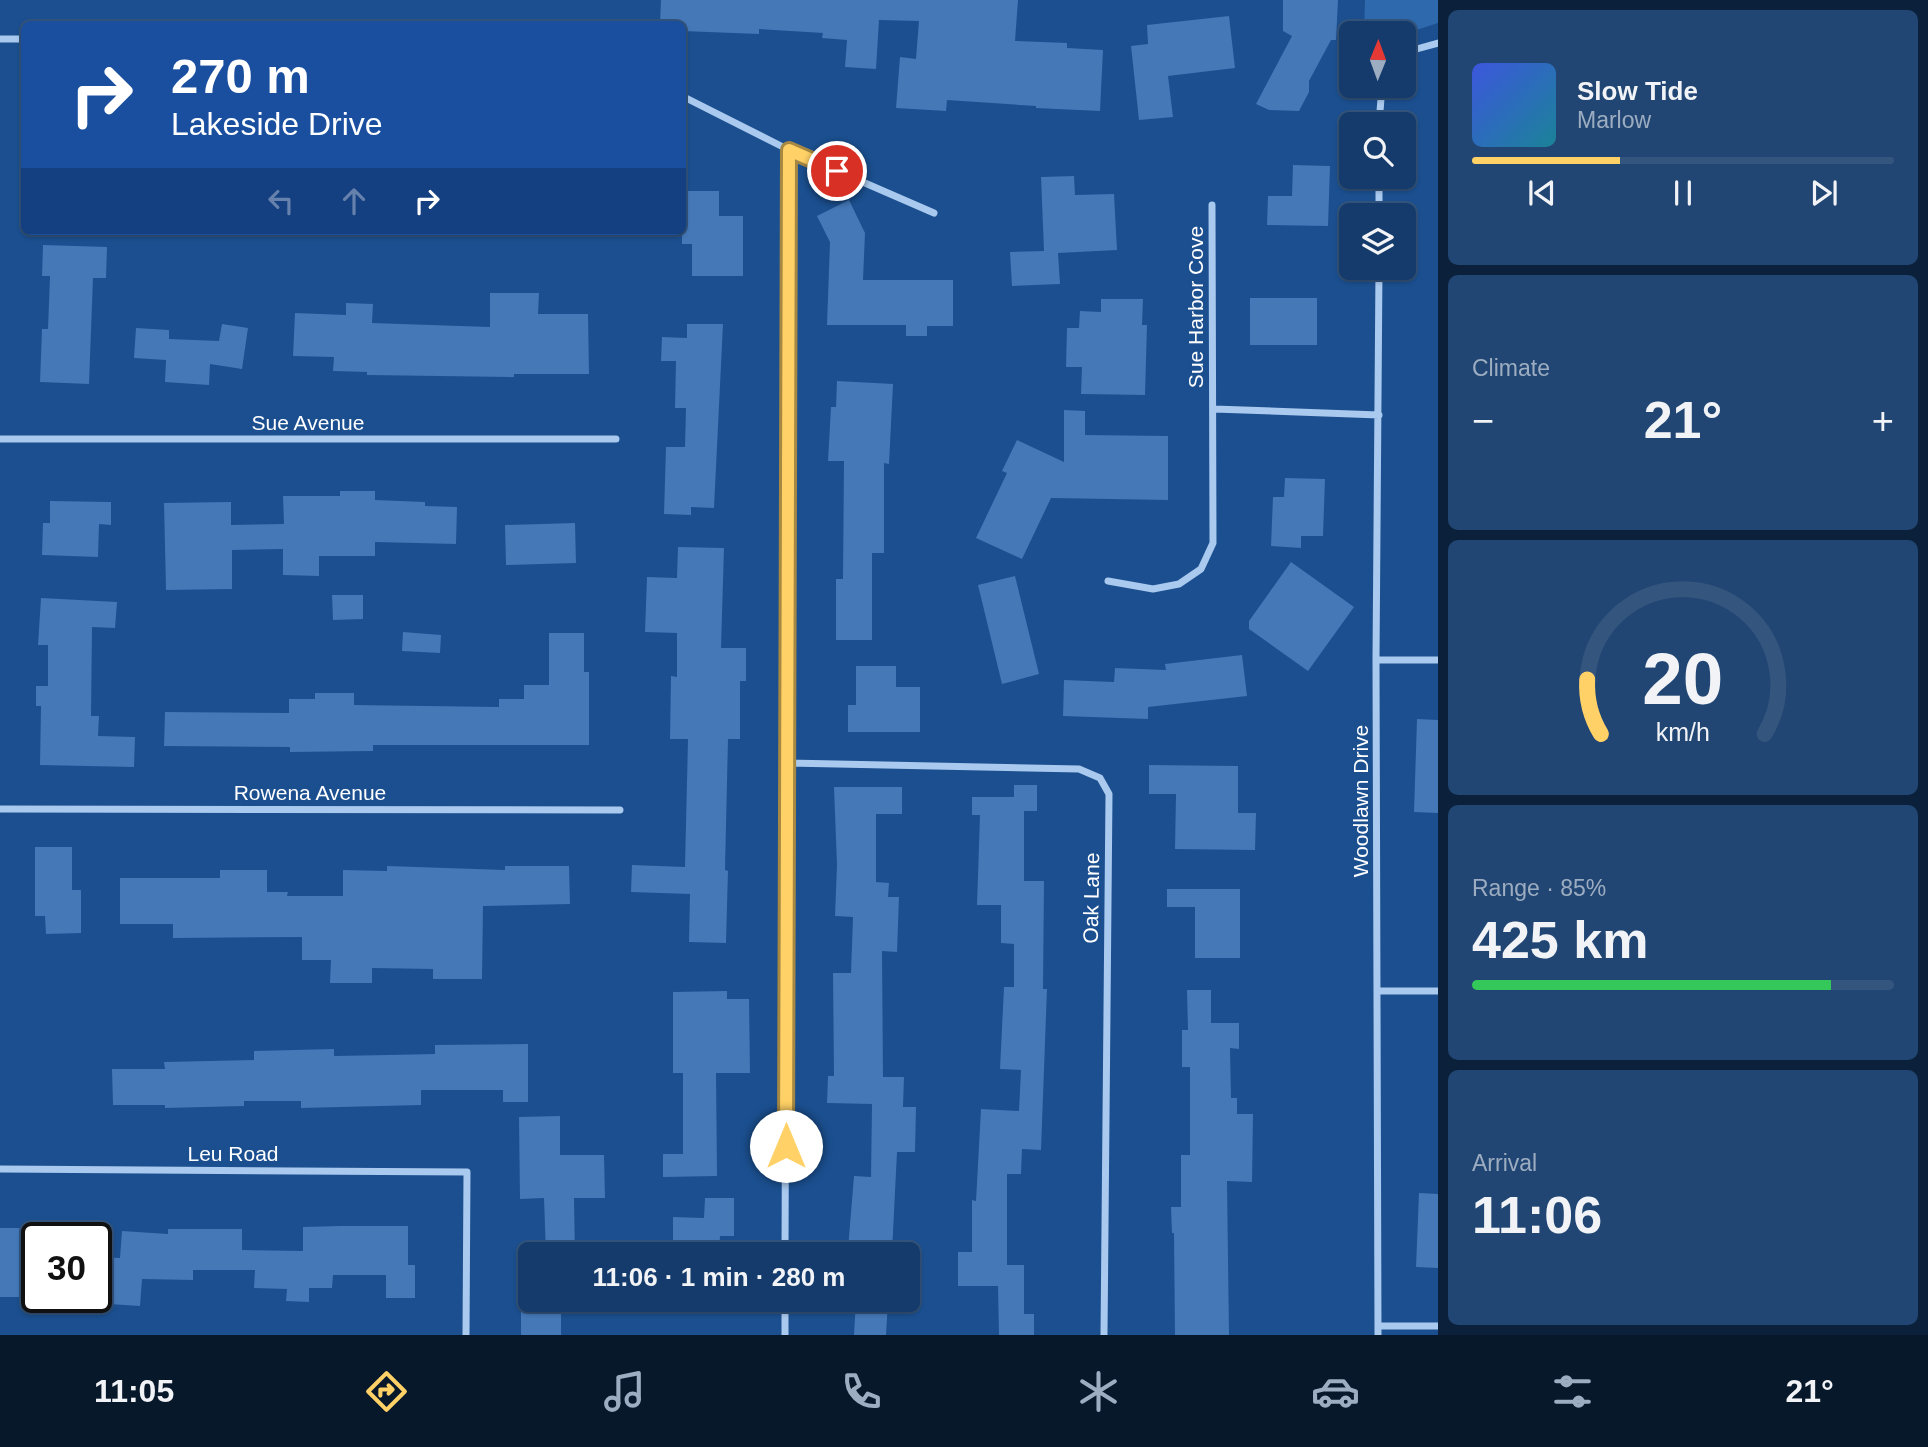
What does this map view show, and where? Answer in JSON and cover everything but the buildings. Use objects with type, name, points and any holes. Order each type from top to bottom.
[{"type":"street","points":[[0,38],[21,38]]},
{"type":"street","points":[[1416,49],[1438,43]]},
{"type":"street","points":[[686,98],[789,150],[934,212]]},
{"type":"street","points":[[785,1242],[789,150]]},
{"type":"street","name":"Sue Harbor Cove","points":[[1108,581],[1153,589],[1179,584],[1201,569],[1213,543],[1212,205]]},
{"type":"street","name":"Woodlawn Drive","points":[[1378,1335],[1376,660],[1379,280]]},
{"type":"street","name":"Sue Harbor Cove","points":[[1214,409],[1379,415]]},
{"type":"street","name":"Sue Avenue","points":[[0,439],[616,439]]},
{"type":"street","points":[[1376,660],[1438,660]]},
{"type":"street","name":"Oak Lane","points":[[788,763],[1079,769],[1100,778],[1109,794],[1104,1335]]},
{"type":"street","name":"Rowena Avenue","points":[[0,809],[620,810]]},
{"type":"street","points":[[1378,991],[1438,991]]},
{"type":"street","name":"Leu Road","points":[[0,1170],[467,1172],[466,1335]]},
{"type":"street","points":[[785,1312],[785,1335]]},
{"type":"street","points":[[1378,1325],[1438,1326]]},
{"type":"shaded area","points":[[1365,0],[1438,0],[1438,23],[1416,30],[1416,21],[1364,21]]},
{"type":"route","points":[[786,1146],[789,150],[837,171]]}]
